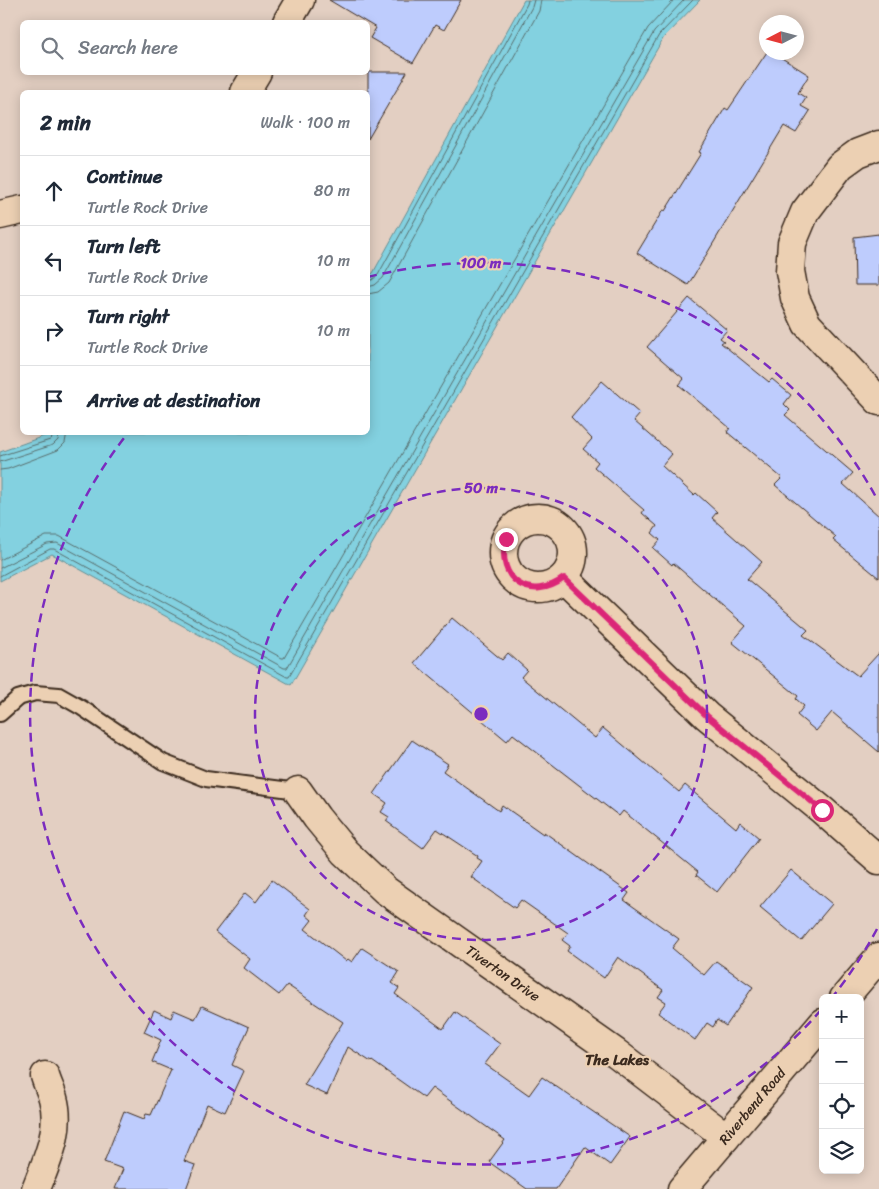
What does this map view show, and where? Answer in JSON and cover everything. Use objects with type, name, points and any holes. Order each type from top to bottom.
[{"type":"street","points":[[288,20],[300,0]]},
{"type":"street","points":[[245,90],[255,75]]},
{"type":"street","points":[[879,145],[858,153],[840,166],[805,212],[792,243],[790,271],[795,298],[807,324],[879,401]]},
{"type":"street","points":[[0,215],[20,210]]},
{"type":"street","points":[[564,578],[707,716],[822,810],[879,860]]},
{"type":"street","name":"Tiverton Drive","points":[[298,790],[317,818],[345,852],[385,890],[616,1053],[726,1137]]},
{"type":"street","points":[[847,994],[879,957]]},
{"type":"street","name":"Riverbend Road","points":[[682,1189],[819,1028]]},
{"type":"street","points":[[36,1189],[52,1146],[56,1126],[53,1100],[45,1076]]},
{"type":"lane","points":[[0,714],[18,698],[27,695],[35,693],[59,695],[163,762],[206,779],[298,790]]},
{"type":"water","points":[[524,0],[700,0],[664,37],[291,685],[52,554],[0,581],[0,452],[47,435],[370,435],[370,275]]},
{"type":"building","points":[[329,0],[461,0],[444,30],[435,25],[413,63],[370,38],[376,28],[370,24],[370,20],[363,20]]},
{"type":"building","points":[[762,60],[785,60],[809,75],[798,93],[806,98],[801,106],[810,111],[796,133],[784,126],[688,285],[637,253],[701,153],[699,152],[725,108],[728,110]]},
{"type":"building","points":[[370,72],[407,72],[370,136],[370,90],[368,90],[368,75],[370,75]]},
{"type":"building","points":[[879,234],[879,285],[855,285],[854,237]]},
{"type":"building","points":[[689,298],[727,330],[720,338],[724,341],[721,343],[769,382],[772,379],[791,395],[784,404],[790,410],[785,415],[853,473],[843,484],[879,516],[879,578],[833,540],[836,537],[775,485],[782,478],[727,432],[730,428],[679,385],[684,379],[647,347]]},
{"type":"building","points":[[602,381],[640,414],[634,421],[672,454],[662,466],[694,495],[696,493],[717,512],[712,518],[762,562],[747,579],[808,630],[803,635],[858,676],[879,653],[879,752],[832,712],[816,731],[797,715],[804,706],[796,699],[798,696],[732,642],[746,626],[653,548],[660,540],[652,533],[657,526],[642,513],[644,510],[594,467],[598,462],[583,449],[592,439],[571,417]]},
{"type":"building","points":[[452,618],[502,660],[508,653],[527,670],[521,677],[595,738],[603,728],[679,792],[685,785],[736,828],[740,822],[759,838],[717,892],[696,875],[698,872],[623,811],[619,816],[513,734],[507,741],[414,663]]},
{"type":"building","points":[[412,740],[448,764],[443,771],[499,811],[502,805],[543,834],[544,832],[629,893],[624,900],[679,939],[672,948],[704,975],[716,961],[753,987],[726,1026],[717,1020],[713,1027],[707,1023],[695,1040],[658,1013],[666,1002],[658,997],[663,990],[618,957],[604,978],[567,951],[570,946],[562,940],[568,933],[521,900],[515,908],[471,877],[482,861],[477,858],[478,856],[437,829],[423,848],[386,821],[389,817],[381,812],[387,803],[374,794]]},
{"type":"building","points":[[791,870],[832,904],[801,941],[760,907]]},
{"type":"building","points":[[272,880],[310,909],[306,915],[312,920],[305,929],[346,961],[348,959],[352,962],[362,948],[399,972],[392,983],[399,988],[395,994],[443,1029],[455,1012],[500,1044],[485,1064],[529,1095],[542,1077],[630,1137],[610,1165],[585,1147],[556,1189],[527,1189],[489,1162],[505,1140],[432,1088],[424,1098],[372,1061],[348,1047],[327,1095],[304,1085],[343,1022],[287,985],[279,995],[244,968],[250,959],[215,932],[245,893],[256,902]]},
{"type":"building","points":[[202,1006],[249,1027],[232,1065],[244,1071],[225,1112],[207,1104],[184,1161],[195,1165],[186,1189],[115,1189],[123,1169],[104,1162],[124,1111],[144,1119],[146,1114],[151,1115],[171,1070],[152,1062],[161,1040],[144,1032],[154,1010],[171,1018],[174,1010],[195,1019]]},
{"type":"district","name":"The Lakes","points":[[617,1060]]},
{"type":"route","points":[[506,539],[502,551],[504,564],[509,575],[518,583],[530,588],[542,589],[554,585],[564,578],[707,716],[822,810]]}]
